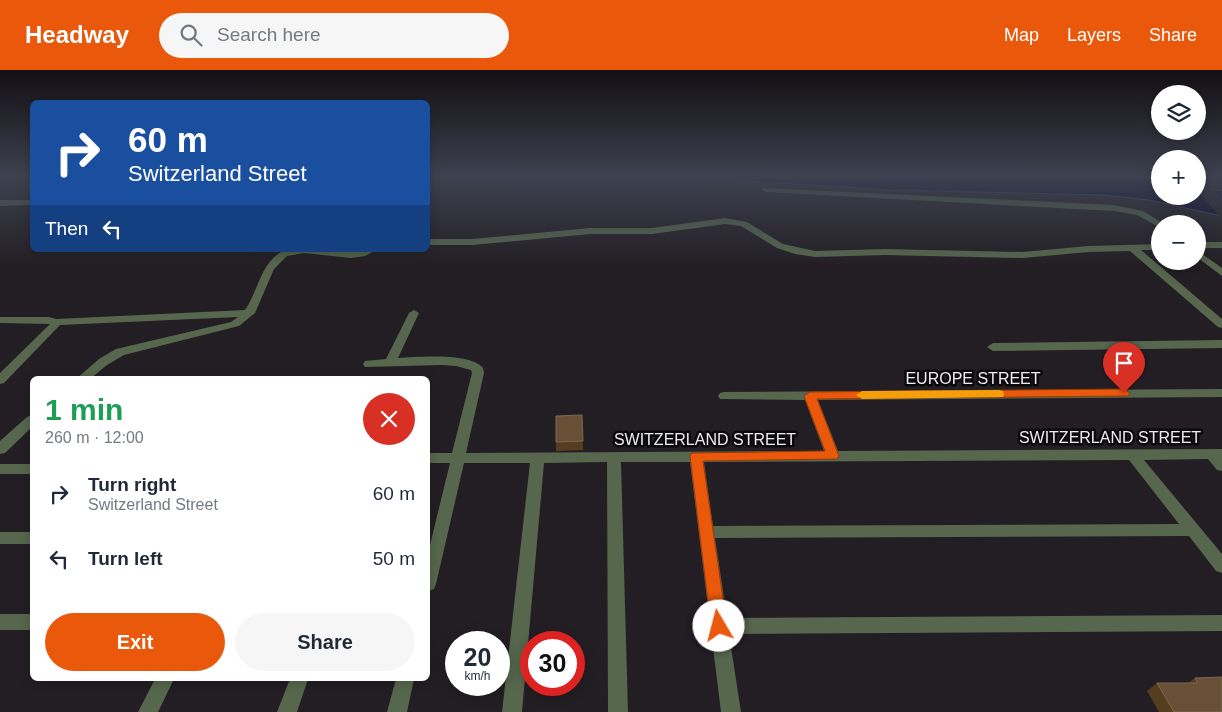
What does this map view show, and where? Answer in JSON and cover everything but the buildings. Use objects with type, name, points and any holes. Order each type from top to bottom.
[{"type":"street","points":[[1094,207],[1114,208],[1140,213],[1151,219]]},
{"type":"street","points":[[430,242],[472,242],[590,231],[652,231],[725,221],[744,224],[780,246],[795,251],[815,254],[844,255],[885,252],[1023,255],[1151,248]]},
{"type":"street","points":[[1206,245],[1222,245]]},
{"type":"street","points":[[1134,249],[1222,325]]},
{"type":"street","points":[[86,376],[103,362],[120,352],[235,324],[244,320],[250,313],[278,258],[292,252]]},
{"type":"street","points":[[334,252],[361,254],[366,252]]},
{"type":"street","points":[[1206,260],[1222,273]]},
{"type":"street","points":[[0,320],[49,320],[56,322],[250,313]]},
{"type":"street","points":[[390,364],[414,313]]},
{"type":"street","points":[[0,380],[53,328],[56,322]]},
{"type":"street","points":[[993,347],[1222,344]]},
{"type":"street","points":[[369,364],[453,362],[472,364],[477,368],[478,373],[430,576]]},
{"type":"street","name":"EUROPE STREET","points":[[724,396],[1222,393]]},
{"type":"street","points":[[810,396],[832,456]]},
{"type":"street","points":[[0,449],[30,422]]},
{"type":"street","points":[[1132,454],[1222,566]]},
{"type":"street","points":[[1216,454],[1222,466]]},
{"type":"street","name":"SWITZERLAND STREET","points":[[430,458],[1216,454]]},
{"type":"street","points":[[696,456],[731,712]]},
{"type":"street","points":[[512,712],[538,457]]},
{"type":"street","points":[[614,457],[618,712]]},
{"type":"street","points":[[0,469],[30,469]]},
{"type":"street","points":[[706,532],[1193,530]]},
{"type":"street","points":[[0,538],[30,538]]},
{"type":"street","points":[[0,622],[30,622]]},
{"type":"street","points":[[719,626],[1222,623]]},
{"type":"street","points":[[148,712],[164,681]]},
{"type":"street","points":[[287,712],[298,681]]},
{"type":"street","points":[[397,712],[405,681]]},
{"type":"water","points":[[1181,207],[1222,207],[1222,216]]},
{"type":"pier","points":[[1212,207],[1222,207],[1222,219]]},
{"type":"slow traffic","points":[[862,395],[999,394]]},
{"type":"route","points":[[719,626],[696,456],[832,456],[810,396],[1124,393]]}]
